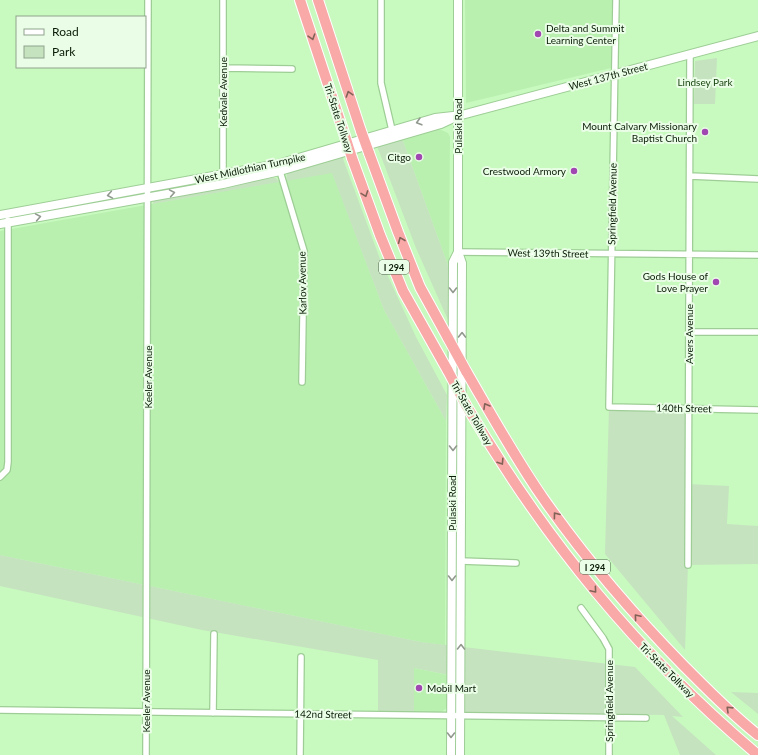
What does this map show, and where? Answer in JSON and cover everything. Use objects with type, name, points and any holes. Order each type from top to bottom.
[{"type":"highway","name":"Tri-State Tollway","points":[[300,0],[352,158],[403,291],[466,405],[527,503],[581,575],[627,630],[731,732],[758,755]]},
{"type":"highway","name":"Tri-State Tollway","points":[[318,0],[361,131],[420,287],[466,372],[504,436],[539,492],[587,557],[643,624],[694,676],[746,726],[758,735]]},
{"type":"main road","name":"Pulaski Road","points":[[458,0],[458,252],[462,263],[460,755]]},
{"type":"main road","name":"West 137th Street","points":[[458,116],[758,36]]},
{"type":"main road","name":"West Midlothian Turnpike","points":[[4,214],[223,174],[279,168],[392,130],[435,118],[458,116]]},
{"type":"main road","name":"West Midlothian Turnpike","points":[[4,223],[223,184],[441,124],[458,116]]},
{"type":"main road","name":"Pulaski Road","points":[[451,755],[453,262],[458,252]]},
{"type":"street","name":"Keeler Avenue","points":[[146,755],[148,0]]},
{"type":"street","name":"Kedvale Avenue","points":[[223,0],[223,184]]},
{"type":"street","points":[[381,0],[381,83],[392,130]]},
{"type":"street","name":"Springfield Avenue","points":[[609,408],[616,0]]},
{"type":"street","name":"Avers Avenue","points":[[688,565],[690,54]]},
{"type":"street","points":[[223,68],[292,69]]},
{"type":"street","name":"Karlov Avenue","points":[[279,168],[304,251],[302,382]]},
{"type":"street","points":[[690,176],[758,179]]},
{"type":"street","points":[[0,477],[7,470],[8,462],[4,214]]},
{"type":"street","name":"West 139th Street","points":[[458,252],[758,255]]},
{"type":"street","points":[[689,332],[758,332]]},
{"type":"street","name":"140th Street","points":[[609,408],[758,410]]},
{"type":"street","points":[[461,561],[516,563]]},
{"type":"street","name":"Springfield Avenue","points":[[580,608],[603,638],[609,649],[609,755]]},
{"type":"street","points":[[213,714],[214,634]]},
{"type":"street","points":[[300,755],[301,657]]},
{"type":"street","name":"142nd Street","points":[[0,710],[213,714],[646,718]]},
{"type":"shaded area","name":"Delta and Summit Learning Center","points":[[465,0],[612,0],[611,68],[466,103]]},
{"type":"shaded area","points":[[437,128],[448,133],[450,137],[449,268],[402,138]]},
{"type":"shaded area","points":[[332,172],[384,310],[446,421],[445,645],[421,642],[0,555],[0,231]]},
{"type":"shaded area","points":[[414,668],[448,675],[447,708],[440,713],[414,713]]},
{"type":"green space","name":"Lindsey Park","points":[[717,58],[715,104],[694,104],[695,61]]},
{"type":"green space","points":[[402,138],[449,268],[448,320],[416,248],[377,146]]},
{"type":"green space","points":[[342,156],[380,259],[416,337],[447,395],[446,421],[384,310],[332,173],[286,181],[287,174],[293,170]]},
{"type":"green space","points":[[270,177],[276,178],[279,182],[152,204],[155,200]]},
{"type":"green space","points":[[609,407],[688,408],[688,484],[729,486],[727,524],[758,526],[758,564],[688,565],[685,650],[605,554]]},
{"type":"green space","points":[[0,555],[421,642],[635,667],[683,717],[672,716],[716,755],[680,755],[664,715],[465,712],[464,678],[414,668],[414,713],[378,712],[378,660],[202,630],[0,586]]},
{"type":"green space","points":[[731,692],[758,693],[758,714]]},
{"type":"place","name":"Delta and Summit Learning Center","points":[[538,34]]},
{"type":"place","name":"Mount Calvary Missionary Baptist Church","points":[[705,132]]},
{"type":"place","name":"Citgo","points":[[419,157]]},
{"type":"place","name":"Crestwood Armory","points":[[574,171]]},
{"type":"place","name":"Gods House of Love Prayer","points":[[716,282]]},
{"type":"place","name":"Mobil Mart","points":[[419,688]]}]
